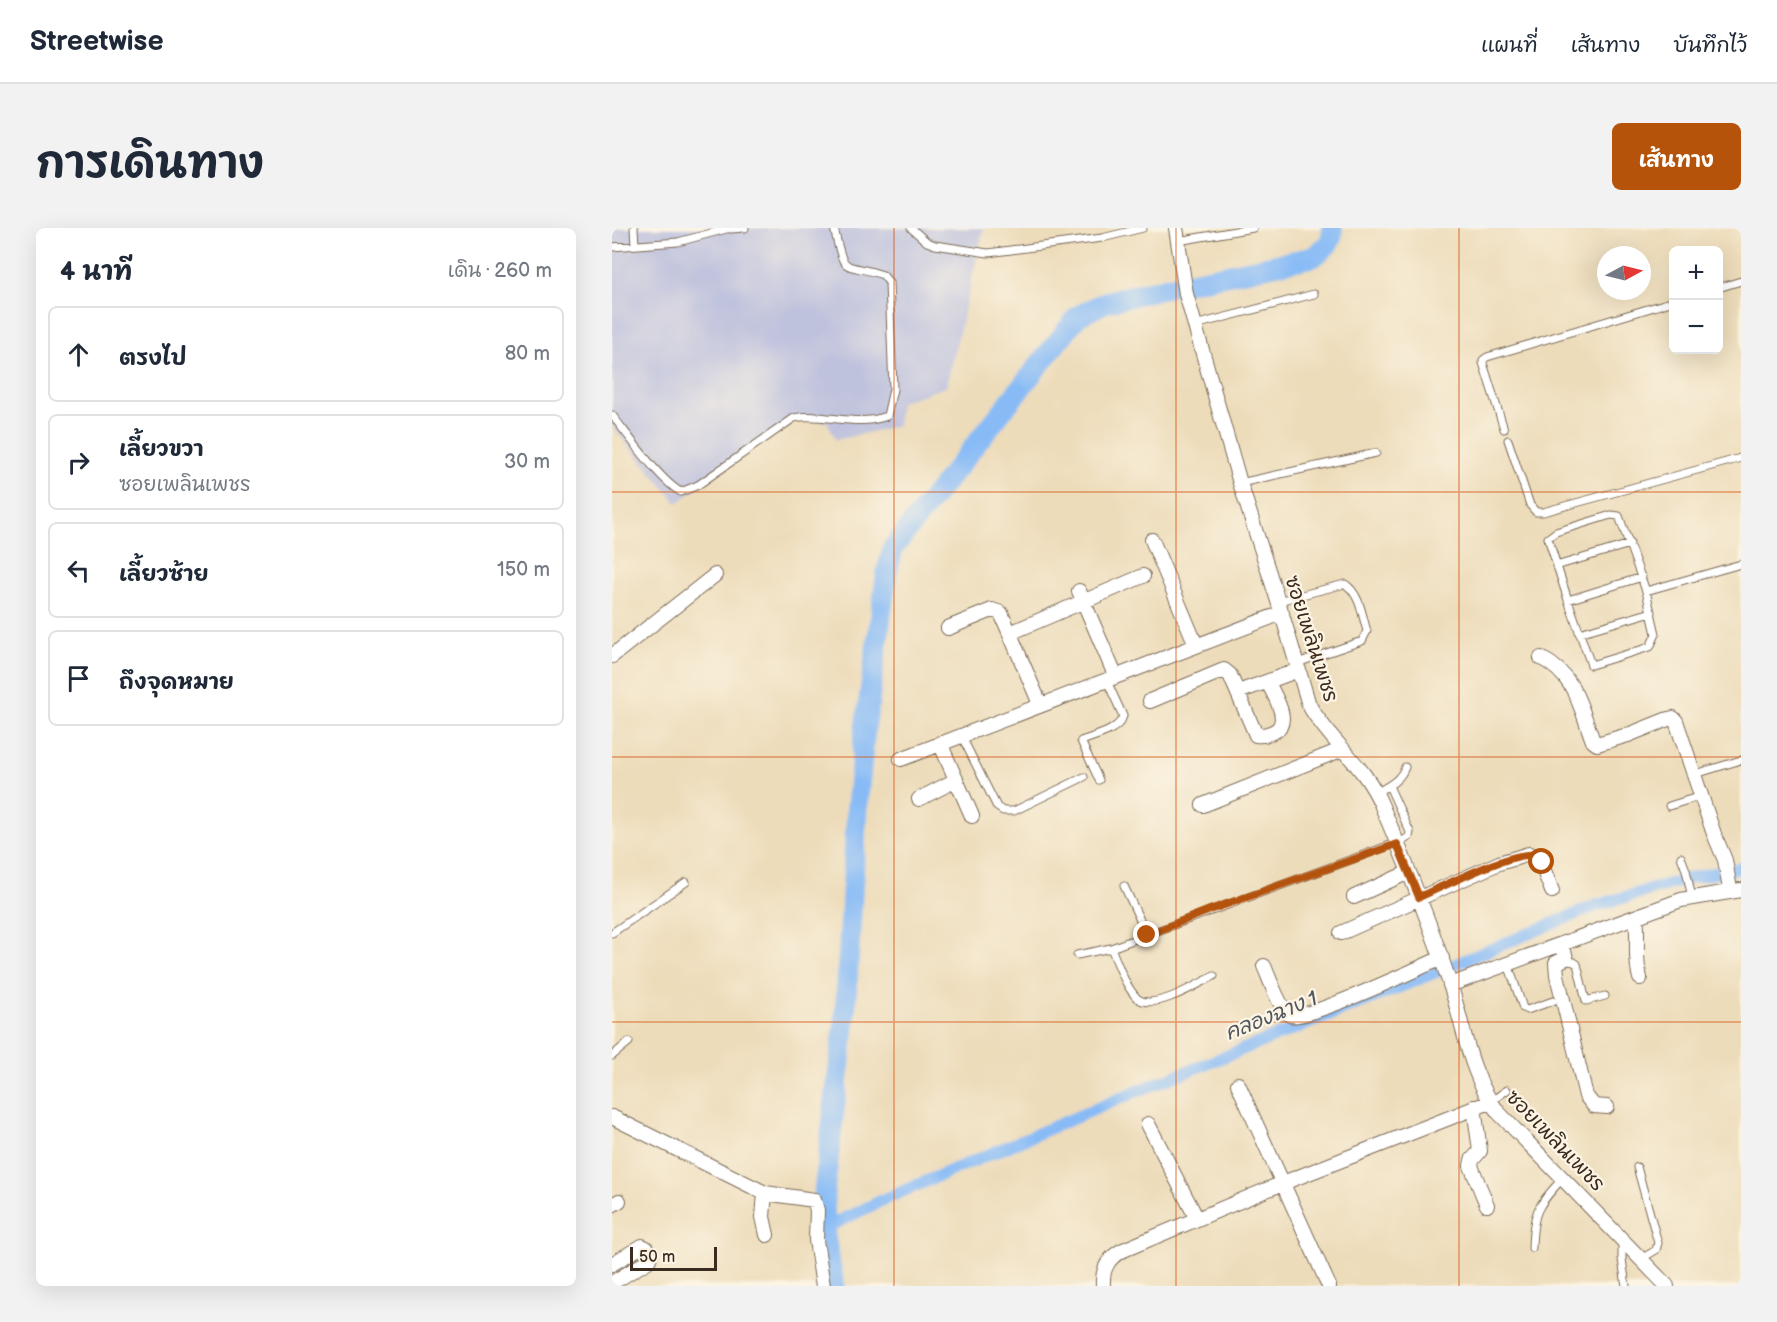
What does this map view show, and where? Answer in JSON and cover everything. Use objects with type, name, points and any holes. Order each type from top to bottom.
[{"type":"street","name":"ซอยเพลินเพชร","points":[[1177,234],[1186,294],[1240,483],[1309,705],[1317,720],[1358,766],[1376,793],[1419,897],[1445,969],[1476,1071],[1490,1102],[1667,1286]]},
{"type":"street","points":[[1152,540],[1196,645]]},
{"type":"street","points":[[612,656],[715,575]]},
{"type":"street","points":[[1010,633],[1082,596],[1143,576]]},
{"type":"street","points":[[1082,596],[1110,677]]},
{"type":"street","points":[[900,759],[1196,645],[1280,607]]},
{"type":"street","points":[[948,628],[992,610],[1001,613],[1040,704]]},
{"type":"street","points":[[1264,966],[1283,1006],[1288,1014],[1294,1016],[1322,1010],[1445,969],[1508,964],[1691,895],[1734,888],[1701,796],[1680,727],[1673,718],[1601,745],[1597,744],[1593,741],[1569,682],[1558,669],[1540,658]]},
{"type":"street","points":[[1238,692],[1268,681],[1298,666]]},
{"type":"street","points":[[1150,701],[1224,670],[1228,672],[1238,692],[1256,735],[1268,735],[1280,728],[1283,723],[1268,681]]},
{"type":"street","points":[[940,743],[972,816]]},
{"type":"street","points":[[1203,805],[1343,749]]},
{"type":"street","points":[[919,799],[956,780]]},
{"type":"street","points":[[1341,933],[1499,863],[1529,854],[1535,855],[1542,862],[1552,891]]},
{"type":"street","points":[[1354,897],[1409,872]]},
{"type":"street","points":[[1636,917],[1638,934],[1636,960],[1640,978]]},
{"type":"street","points":[[1562,944],[1566,958],[1556,963],[1557,975],[1586,1096],[1594,1106],[1607,1107]]},
{"type":"street","points":[[1238,1084],[1329,1286]]},
{"type":"street","points":[[1104,1286],[1103,1272],[1112,1256],[1283,1183],[1490,1102]]},
{"type":"street","points":[[1474,1107],[1480,1151],[1472,1160],[1471,1166],[1487,1204]]},
{"type":"street","points":[[612,1117],[765,1193],[814,1200],[817,1210],[817,1247],[823,1286]]},
{"type":"street","points":[[1148,1124],[1197,1219]]},
{"type":"street","points":[[765,1193],[763,1217],[767,1235]]},
{"type":"street","points":[[612,1264],[642,1246],[646,1248],[650,1256],[648,1261],[612,1283]]},
{"type":"lane","points":[[634,228],[635,245]]},
{"type":"lane","points":[[612,247],[678,242],[711,232],[744,228]]},
{"type":"lane","points":[[612,415],[656,469],[675,489],[681,492],[698,485],[794,418],[859,421],[887,416],[893,389],[889,283],[883,275],[851,269],[845,264],[840,257],[834,228]]},
{"type":"lane","points":[[912,228],[927,242],[935,245],[988,253],[1102,238],[1143,228]]},
{"type":"lane","points":[[1177,234],[1253,228]]},
{"type":"lane","points":[[1723,287],[1741,281]]},
{"type":"lane","points":[[1195,325],[1314,294]]},
{"type":"lane","points":[[1504,429],[1483,360],[1669,303]]},
{"type":"lane","points":[[1508,440],[1530,505],[1536,512],[1741,458]]},
{"type":"lane","points":[[1240,483],[1376,453]]},
{"type":"lane","points":[[1611,515],[1619,516],[1630,544],[1642,577],[1656,634],[1650,647],[1594,665],[1589,664],[1547,542],[1549,536],[1611,515]]},
{"type":"lane","points":[[1556,566],[1630,544]]},
{"type":"lane","points":[[1646,591],[1741,564]]},
{"type":"lane","points":[[1568,600],[1642,577]]},
{"type":"lane","points":[[1280,607],[1345,584],[1356,595],[1366,631],[1362,641],[1298,666]]},
{"type":"lane","points":[[1579,633],[1652,612]]},
{"type":"lane","points":[[1099,780],[1081,741],[1116,726],[1121,721],[1123,716],[1110,677]]},
{"type":"lane","points":[[961,735],[998,807],[1003,811],[1014,811],[1084,777]]},
{"type":"lane","points":[[1702,772],[1741,760]]},
{"type":"lane","points":[[1376,793],[1399,778],[1405,767]]},
{"type":"lane","points":[[1077,955],[1112,948],[1210,910],[1397,844],[1409,837],[1410,832],[1389,786]]},
{"type":"lane","points":[[1669,806],[1701,796]]},
{"type":"lane","points":[[1682,857],[1691,895]]},
{"type":"lane","points":[[612,933],[686,882]]},
{"type":"lane","points":[[1124,886],[1147,935]]},
{"type":"lane","points":[[1112,948],[1131,990],[1137,999],[1142,1001],[1160,1001],[1214,976]]},
{"type":"lane","points":[[1566,958],[1569,962],[1577,964],[1586,1001],[1605,996]]},
{"type":"lane","points":[[1508,964],[1523,1008],[1527,1010],[1553,1001]]},
{"type":"lane","points":[[612,1056],[629,1042]]},
{"type":"lane","points":[[1490,1102],[1507,1090]]},
{"type":"lane","points":[[1637,1167],[1658,1243],[1656,1250],[1641,1259]]},
{"type":"lane","points":[[1532,1248],[1536,1210],[1562,1179]]},
{"type":"lane","points":[[1622,1239],[1626,1286]]},
{"type":"shaded area","points":[[612,228],[984,228],[946,387],[900,402],[897,426],[836,440],[827,422],[795,418],[677,503],[612,426]]},
{"type":"waterway","points":[[834,1286],[825,1236],[824,1193],[845,1018],[857,806],[865,729],[887,571],[893,548],[1078,316],[1106,302],[1313,257],[1330,241],[1332,228]]},
{"type":"waterway","name":"คลองฉาง 1","points":[[825,1228],[887,1198],[1135,1092],[1393,990],[1595,906],[1694,877],[1741,868]]},
{"type":"route","points":[[1147,935],[1210,910],[1397,844],[1419,897],[1521,856],[1535,855],[1542,862]]}]
